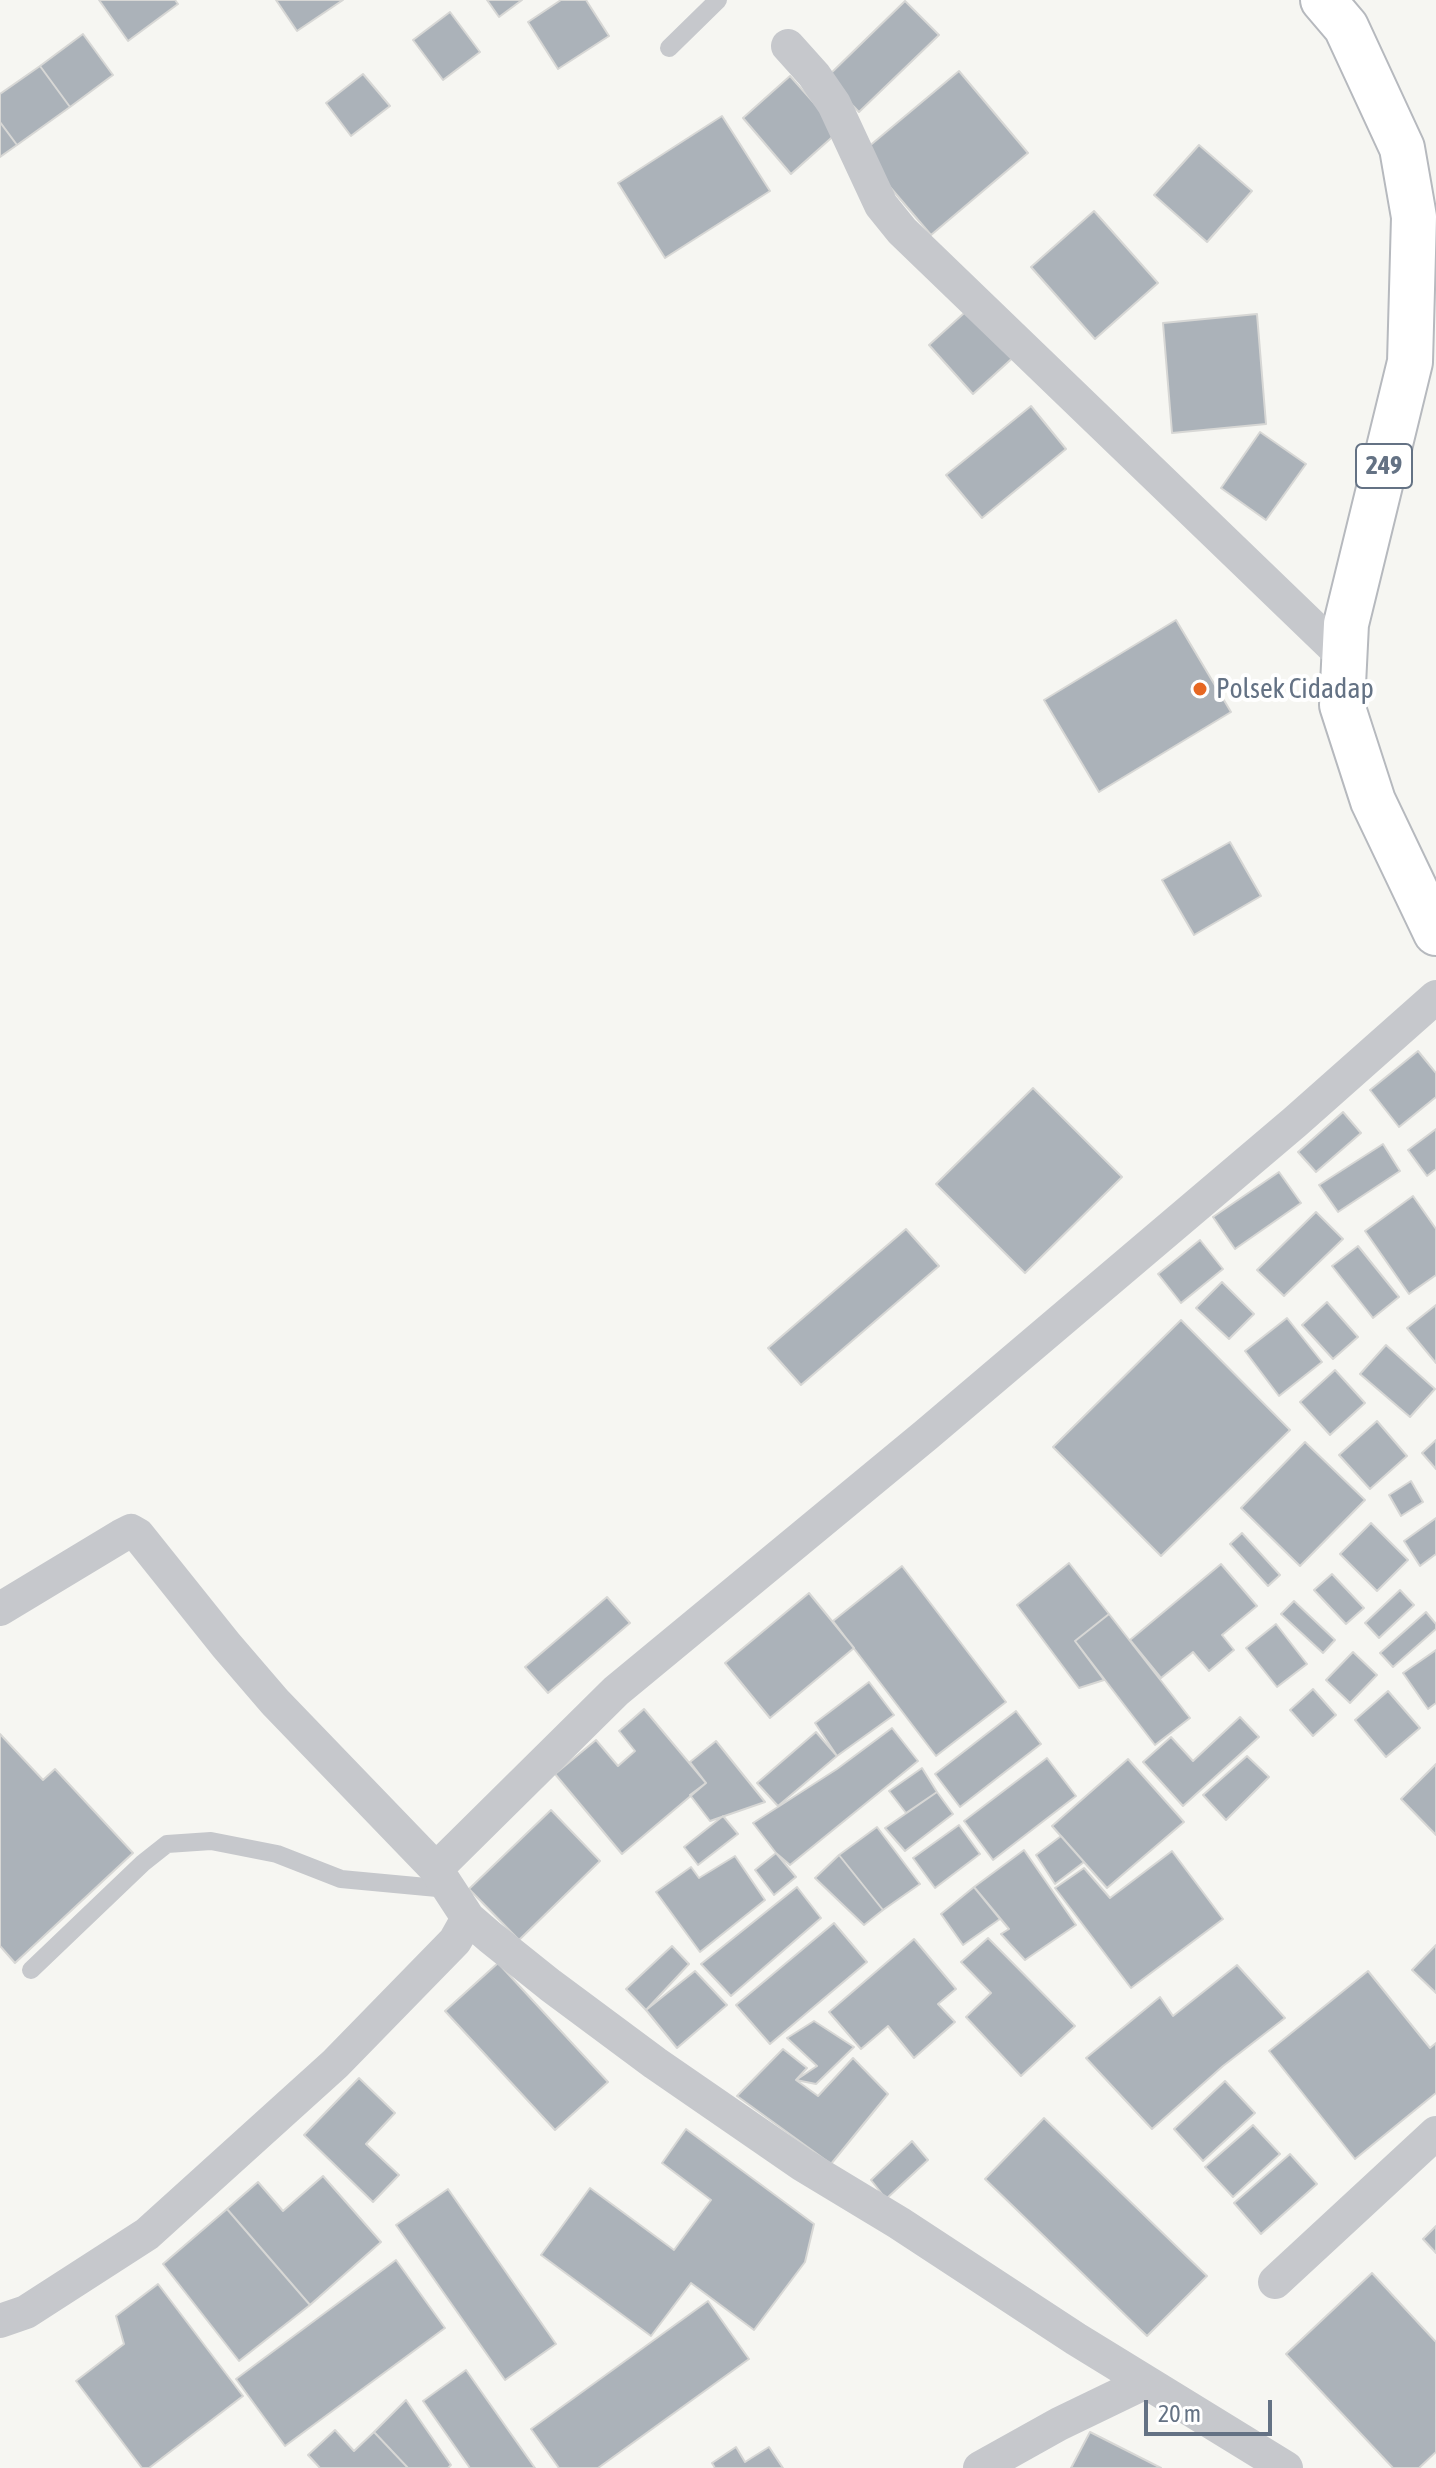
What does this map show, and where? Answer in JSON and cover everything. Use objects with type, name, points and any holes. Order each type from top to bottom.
[{"type":"main road","name":"249","points":[[1323,0],[1346,27],[1402,148],[1414,217],[1410,362],[1346,624],[1342,705],[1373,801],[1436,933]]},
{"type":"street","points":[[788,46],[834,104],[881,205],[902,231],[1344,657]]},
{"type":"street","points":[[442,1879],[616,1691],[1272,1143],[1436,997]]},
{"type":"street","points":[[0,1609],[121,1536],[131,1531],[138,1535],[275,1702],[442,1879],[468,1918],[550,1985],[655,2063],[803,2165],[1286,2468]]},
{"type":"street","points":[[0,2321],[26,2312],[147,2234],[346,2054],[455,1941],[468,1918]]},
{"type":"street","points":[[1275,2282],[1436,2133]]},
{"type":"street","points":[[980,2468],[1059,2424],[1146,2382]]},
{"type":"lane","points":[[669,48],[718,0]]},
{"type":"lane","points":[[31,1970],[167,1844],[211,1841],[277,1854],[341,1879],[442,1879]]},
{"type":"building","points":[[99,0],[175,0],[178,4],[128,41]]},
{"type":"building","points":[[276,0],[343,0],[297,31]]},
{"type":"building","points":[[487,0],[522,0],[499,17]]},
{"type":"building","points":[[561,0],[586,0],[609,36],[558,69],[528,22]]},
{"type":"building","points":[[905,1],[939,35],[859,112],[826,78]]},
{"type":"building","points":[[450,12],[480,52],[443,80],[413,40]]},
{"type":"building","points":[[83,34],[113,75],[70,107],[40,66]]},
{"type":"building","points":[[40,66],[70,107],[17,145],[0,122],[0,94]]},
{"type":"building","points":[[959,71],[1028,153],[931,235],[861,153]]},
{"type":"building","points":[[363,74],[390,106],[351,136],[326,103]]},
{"type":"building","points":[[790,76],[839,131],[791,174],[743,118]]},
{"type":"building","points":[[722,116],[770,191],[665,258],[618,183]]},
{"type":"building","points":[[0,122],[17,145],[0,157]]},
{"type":"building","points":[[1199,145],[1252,191],[1207,242],[1154,195]]},
{"type":"building","points":[[1094,211],[1158,283],[1095,339],[1031,267]]},
{"type":"building","points":[[973,305],[1017,354],[973,394],[929,345]]},
{"type":"building","points":[[1257,314],[1266,424],[1172,433],[1163,323]]},
{"type":"building","points":[[1031,406],[1066,449],[982,518],[946,475]]},
{"type":"building","points":[[1260,432],[1306,464],[1266,520],[1221,488]]},
{"type":"building","points":[[1176,620],[1231,712],[1099,792],[1044,700]]},
{"type":"building","points":[[1230,842],[1261,896],[1194,935],[1162,880]]},
{"type":"building","points":[[1418,1051],[1436,1073],[1436,1097],[1399,1127],[1370,1090]]},
{"type":"building","points":[[1033,1088],[1122,1177],[1025,1273],[936,1184]]},
{"type":"building","points":[[1343,1112],[1361,1133],[1316,1172],[1298,1152]]},
{"type":"building","points":[[1436,1129],[1436,1169],[1427,1176],[1408,1150]]},
{"type":"building","points":[[1383,1144],[1400,1171],[1338,1212],[1319,1185]]},
{"type":"building","points":[[1279,1172],[1301,1203],[1235,1249],[1213,1217]]},
{"type":"building","points":[[1413,1196],[1436,1229],[1436,1275],[1409,1294],[1365,1231]]},
{"type":"building","points":[[1316,1212],[1343,1239],[1284,1296],[1257,1270]]},
{"type":"building","points":[[906,1229],[939,1266],[801,1385],[768,1348]]},
{"type":"building","points":[[1200,1240],[1223,1269],[1181,1303],[1158,1274]]},
{"type":"building","points":[[1358,1246],[1399,1297],[1373,1318],[1332,1266]]},
{"type":"building","points":[[1222,1282],[1254,1314],[1229,1339],[1196,1308]]},
{"type":"building","points":[[1327,1302],[1358,1337],[1333,1359],[1302,1325]]},
{"type":"building","points":[[1436,1305],[1436,1363],[1407,1328]]},
{"type":"building","points":[[1287,1318],[1322,1362],[1279,1396],[1245,1351]]},
{"type":"building","points":[[1181,1320],[1290,1430],[1161,1556],[1053,1447]]},
{"type":"building","points":[[1386,1345],[1435,1389],[1410,1417],[1360,1374]]},
{"type":"building","points":[[1335,1370],[1365,1403],[1330,1435],[1300,1402]]},
{"type":"building","points":[[1377,1421],[1407,1456],[1370,1489],[1339,1455]]},
{"type":"building","points":[[1436,1440],[1436,1469],[1422,1453]]},
{"type":"building","points":[[1305,1442],[1365,1500],[1300,1566],[1241,1508]]},
{"type":"building","points":[[1411,1481],[1423,1502],[1401,1516],[1389,1495]]},
{"type":"building","points":[[1436,1518],[1436,1554],[1420,1566],[1404,1541]]},
{"type":"building","points":[[1371,1523],[1408,1560],[1377,1591],[1340,1554]]},
{"type":"building","points":[[1242,1533],[1280,1575],[1268,1586],[1230,1544]]},
{"type":"building","points":[[1069,1563],[1109,1614],[1075,1641],[1104,1680],[1079,1688],[1017,1605]]},
{"type":"building","points":[[1221,1564],[1257,1606],[1222,1635],[1234,1650],[1209,1671],[1193,1652],[1161,1678],[1130,1640]]},
{"type":"building","points":[[902,1566],[1006,1702],[936,1756],[833,1621]]},
{"type":"building","points":[[1332,1574],[1364,1608],[1346,1624],[1314,1590]]},
{"type":"building","points":[[1400,1590],[1414,1605],[1379,1638],[1365,1623]]},
{"type":"building","points":[[809,1593],[854,1648],[770,1718],[725,1663]]},
{"type":"building","points":[[607,1597],[630,1623],[548,1693],[525,1667]]},
{"type":"building","points":[[1294,1601],[1335,1640],[1323,1653],[1281,1614]]},
{"type":"building","points":[[1426,1612],[1436,1624],[1436,1629],[1393,1667],[1380,1653]]},
{"type":"building","points":[[1109,1614],[1190,1718],[1155,1745],[1075,1641]]},
{"type":"building","points":[[1276,1624],[1307,1664],[1277,1687],[1246,1648]]},
{"type":"building","points":[[1436,1650],[1436,1703],[1428,1709],[1403,1673]]},
{"type":"building","points":[[1353,1652],[1377,1675],[1350,1703],[1326,1680]]},
{"type":"building","points":[[869,1682],[894,1715],[837,1756],[815,1723]]},
{"type":"building","points":[[1313,1689],[1336,1715],[1313,1736],[1290,1710]]},
{"type":"building","points":[[1388,1691],[1420,1728],[1386,1757],[1355,1720]]},
{"type":"building","points":[[644,1709],[706,1783],[622,1854],[555,1774],[596,1740],[618,1766],[635,1751],[619,1731]]},
{"type":"building","points":[[1016,1711],[1041,1744],[960,1807],[935,1774]]},
{"type":"building","points":[[1240,1717],[1259,1737],[1183,1806],[1143,1762],[1171,1737],[1193,1761]]},
{"type":"building","points":[[892,1728],[918,1761],[790,1865],[776,1853],[753,1823],[837,1769]]},
{"type":"building","points":[[816,1732],[837,1756],[778,1806],[757,1783]]},
{"type":"building","points":[[0,1734],[43,1780],[55,1769],[133,1853],[15,1963],[0,1946]]},
{"type":"building","points":[[716,1741],[765,1802],[710,1821],[690,1795],[706,1783],[690,1762]]},
{"type":"building","points":[[1247,1756],[1269,1777],[1226,1820],[1203,1795]]},
{"type":"building","points":[[1047,1758],[1076,1796],[993,1860],[964,1821]]},
{"type":"building","points":[[1128,1759],[1184,1822],[1107,1888],[1052,1826]]},
{"type":"building","points":[[1436,1764],[1436,1835],[1401,1799]]},
{"type":"building","points":[[922,1768],[937,1792],[906,1813],[889,1791]]},
{"type":"building","points":[[937,1792],[953,1814],[905,1851],[885,1828]]},
{"type":"building","points":[[551,1810],[600,1861],[519,1940],[469,1889]]},
{"type":"building","points":[[723,1816],[738,1834],[698,1865],[684,1847]]},
{"type":"building","points":[[959,1825],[980,1854],[935,1888],[913,1858]]},
{"type":"building","points":[[877,1827],[920,1884],[883,1910],[839,1855]]},
{"type":"building","points":[[1061,1836],[1084,1862],[1055,1884],[1036,1855]]},
{"type":"building","points":[[1024,1850],[1076,1925],[1025,1960],[1001,1934],[1009,1929],[974,1887]]},
{"type":"building","points":[[1172,1851],[1223,1919],[1131,1988],[1055,1888],[1084,1868],[1110,1898]]},
{"type":"building","points":[[776,1853],[796,1877],[774,1895],[755,1870]]},
{"type":"building","points":[[839,1855],[883,1910],[864,1925],[815,1878]]},
{"type":"building","points":[[735,1856],[765,1900],[700,1952],[656,1892],[691,1867],[699,1878]]},
{"type":"building","points":[[797,1887],[821,1918],[731,1996],[701,1964]]},
{"type":"building","points":[[974,1887],[1000,1919],[963,1945],[941,1914]]},
{"type":"building","points":[[834,1923],[867,1962],[770,2044],[736,2005]]},
{"type":"building","points":[[988,1938],[1075,2026],[1021,2076],[966,2017],[991,1993],[961,1962]]},
{"type":"building","points":[[914,1939],[956,1989],[938,2004],[955,2022],[914,2058],[888,2026],[861,2049],[829,2012]]},
{"type":"building","points":[[1436,1945],[1436,1993],[1412,1970]]},
{"type":"building","points":[[672,1946],[689,1964],[646,2010],[626,1989]]},
{"type":"building","points":[[498,1963],[608,2082],[555,2130],[445,2011]]},
{"type":"building","points":[[1237,1965],[1285,2018],[1223,2066],[1152,2129],[1086,2058],[1160,1997],[1173,2016]]},
{"type":"building","points":[[695,1971],[727,2005],[677,2048],[646,2010]]},
{"type":"building","points":[[1368,1971],[1430,2048],[1436,2043],[1436,2093],[1355,2159],[1269,2051]]},
{"type":"building","points":[[814,2021],[854,2047],[816,2084],[796,2080],[817,2066],[787,2038]]},
{"type":"building","points":[[783,2049],[807,2068],[796,2080],[818,2096],[853,2058],[888,2094],[831,2164],[737,2096]]},
{"type":"building","points":[[359,2078],[395,2113],[366,2144],[399,2175],[373,2202],[304,2135]]},
{"type":"building","points":[[1225,2081],[1255,2113],[1203,2161],[1174,2129]]},
{"type":"building","points":[[1044,2118],[1207,2276],[1147,2336],[985,2179]]},
{"type":"building","points":[[1253,2125],[1280,2154],[1233,2197],[1205,2167]]},
{"type":"building","points":[[686,2129],[814,2224],[805,2262],[754,2330],[691,2283],[651,2336],[541,2255],[590,2188],[674,2250],[711,2200],[662,2163]]},
{"type":"building","points":[[912,2141],[928,2160],[886,2199],[871,2180]]},
{"type":"building","points":[[1290,2154],[1317,2184],[1261,2234],[1234,2203]]},
{"type":"building","points":[[323,2176],[381,2242],[310,2305],[227,2209],[258,2182],[283,2211]]},
{"type":"building","points":[[448,2189],[556,2344],[505,2380],[396,2225]]},
{"type":"building","points":[[227,2209],[310,2305],[239,2361],[163,2264]]},
{"type":"building","points":[[1436,2226],[1436,2253],[1423,2239]]},
{"type":"building","points":[[396,2260],[445,2328],[285,2446],[236,2379]]},
{"type":"building","points":[[1372,2273],[1436,2342],[1436,2452],[1419,2468],[1393,2468],[1286,2354]]},
{"type":"building","points":[[158,2284],[243,2396],[149,2468],[142,2468],[76,2381],[124,2344],[116,2316]]},
{"type":"building","points":[[708,2301],[749,2359],[598,2468],[559,2468],[531,2429]]},
{"type":"building","points":[[466,2370],[535,2468],[470,2468],[423,2401]]},
{"type":"building","points":[[406,2400],[451,2465],[448,2468],[408,2468],[374,2432]]},
{"type":"building","points":[[335,2430],[354,2451],[374,2432],[408,2468],[320,2468],[308,2455]]},
{"type":"building","points":[[1090,2432],[1161,2468],[1071,2468]]},
{"type":"building","points":[[736,2447],[745,2462],[769,2447],[783,2468],[715,2468],[712,2463]]},
{"type":"place","name":"Polsek Cidadap","points":[[1200,689]]}]
